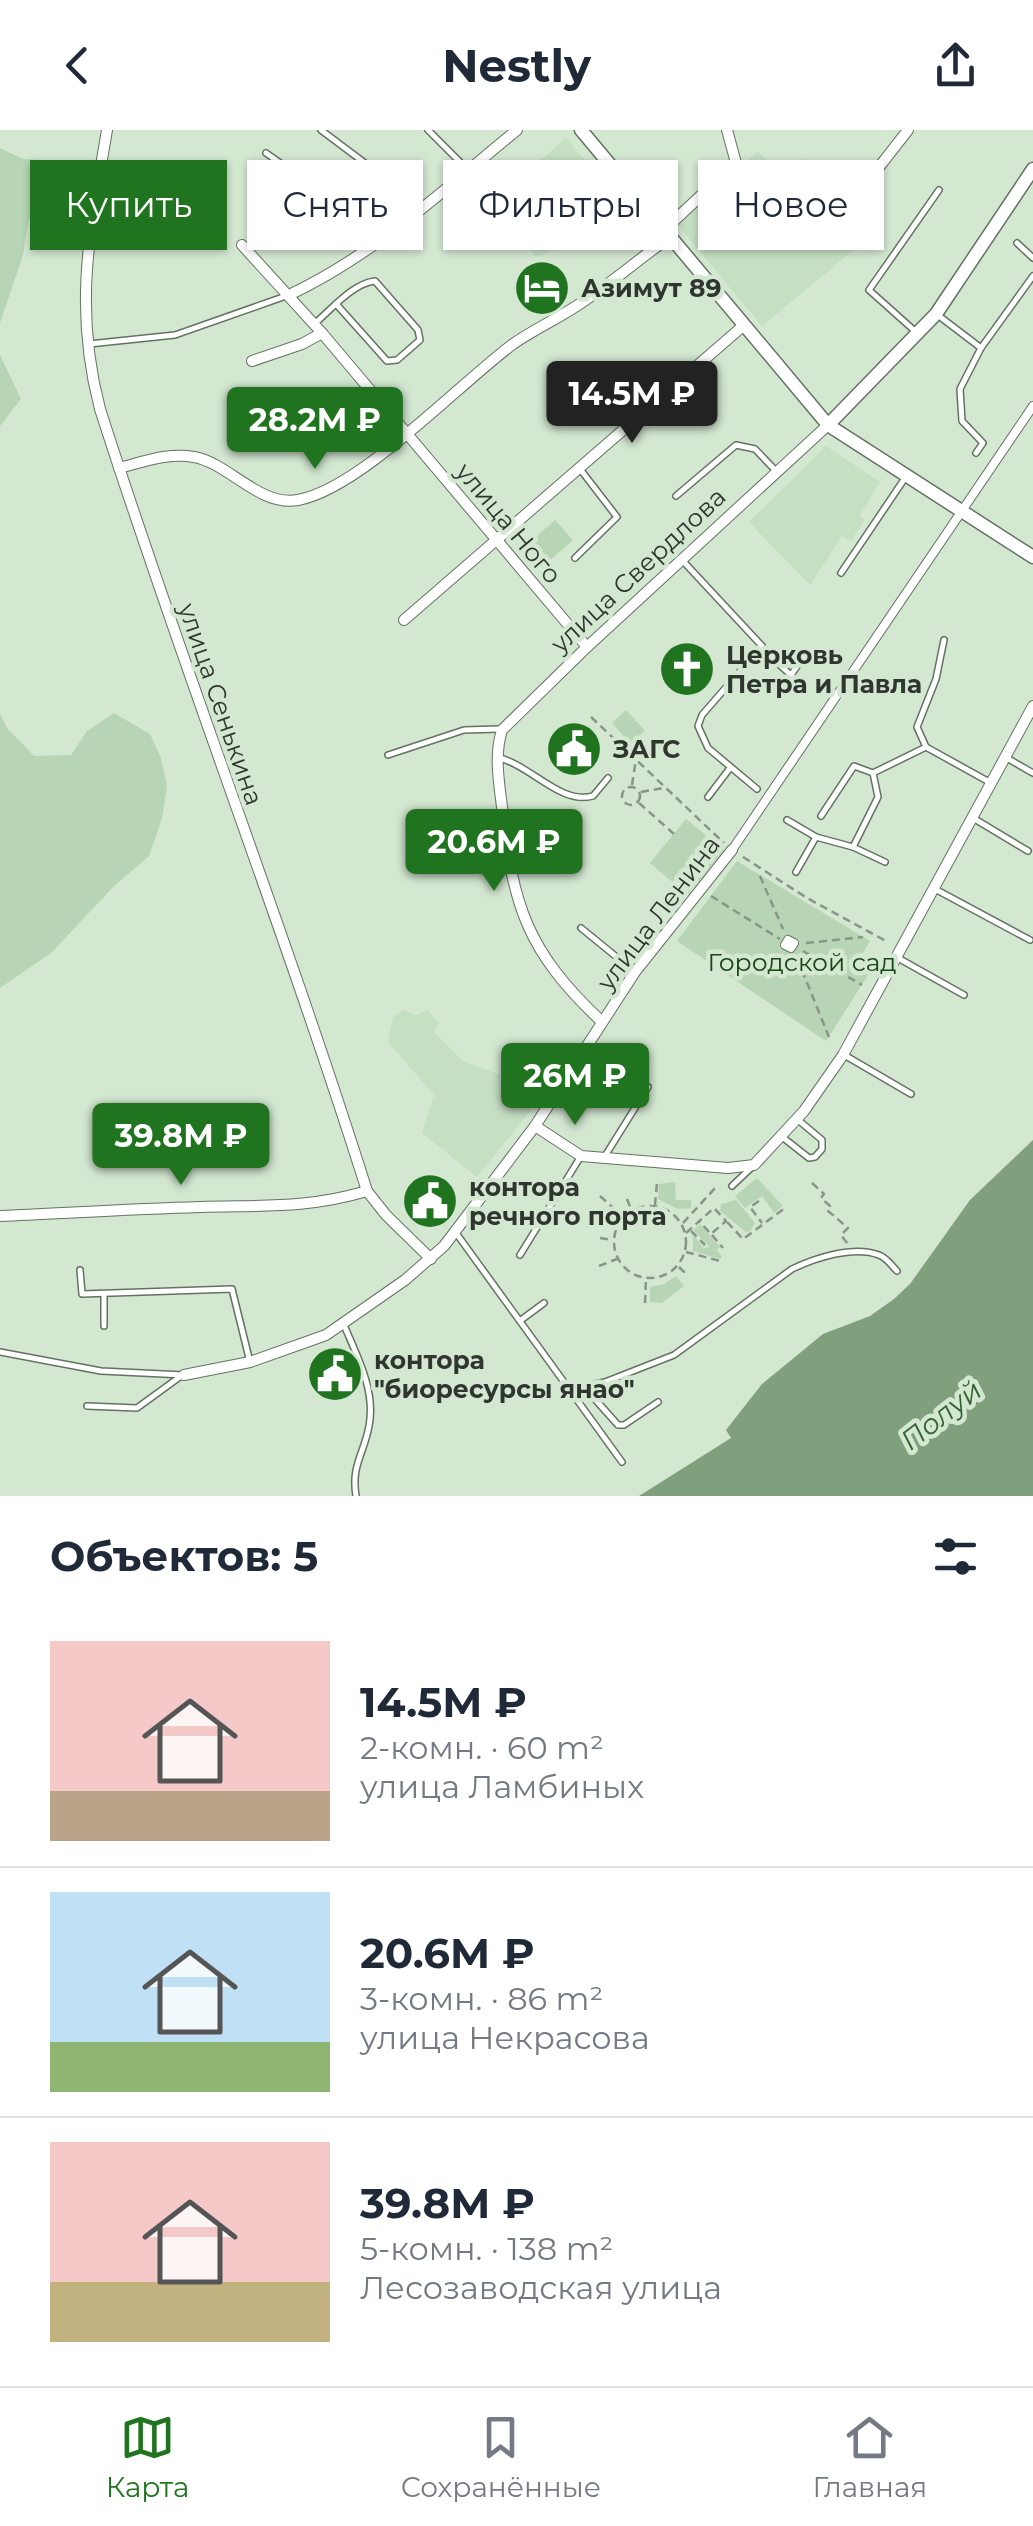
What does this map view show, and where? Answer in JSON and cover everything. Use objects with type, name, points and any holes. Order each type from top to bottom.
[{"type":"street","name":"улица Сенькина","points":[[107,130],[84,286],[86,344],[100,409],[228,788],[303,991],[367,1191],[430,1259]]},
{"type":"street","points":[[480,160],[517,130]]},
{"type":"street","points":[[582,130],[607,160]]},
{"type":"street","points":[[678,222],[736,163],[727,130]]},
{"type":"street","points":[[884,161],[908,130]]},
{"type":"street","name":"улица Свердлова","points":[[502,730],[828,425],[918,334],[936,314],[1033,169]]},
{"type":"street","points":[[423,208],[443,191]]},
{"type":"street","name":"улица Ного","points":[[242,244],[587,647]]},
{"type":"street","points":[[678,246],[828,425],[1033,557]]},
{"type":"street","points":[[289,295],[329,276],[368,250]]},
{"type":"street","points":[[119,468],[172,456],[195,457],[267,494],[297,500],[351,474],[516,342],[578,305],[646,250]]},
{"type":"street","points":[[404,620],[743,326]]},
{"type":"street","points":[[252,361],[302,344],[318,329]]},
{"type":"street","name":"улица Ленина","points":[[184,1375],[250,1362],[299,1346],[344,1325],[430,1259],[456,1232],[535,1126],[635,972],[732,850],[1033,406]]},
{"type":"street","points":[[535,1126],[581,1156],[728,1168],[754,1165],[797,1118],[843,1054],[1033,706]]},
{"type":"street","points":[[502,730],[498,757],[508,863],[523,918],[549,967],[601,1021]]},
{"type":"street","points":[[0,1216],[273,1208],[340,1199],[367,1191]]},
{"type":"lane","points":[[322,130],[361,160]]},
{"type":"lane","points":[[428,130],[458,160]]},
{"type":"lane","points":[[266,152],[277,160]]},
{"type":"lane","points":[[918,334],[868,290],[939,190]]},
{"type":"lane","points":[[1017,244],[1033,258]]},
{"type":"lane","points":[[976,454],[983,442],[962,422],[960,389],[981,348],[1033,276]]},
{"type":"lane","points":[[318,329],[337,304],[363,283],[375,281],[418,330],[420,340],[397,360],[387,361],[337,304]]},
{"type":"lane","points":[[86,344],[198,329],[289,295]]},
{"type":"lane","points":[[936,314],[981,348]]},
{"type":"lane","points":[[676,496],[736,444],[755,449],[778,472]]},
{"type":"lane","points":[[575,558],[617,517],[578,466]]},
{"type":"lane","points":[[841,573],[905,478]]},
{"type":"lane","points":[[682,560],[764,652],[791,675]]},
{"type":"lane","points":[[944,640],[936,678],[918,728],[926,747],[991,783]]},
{"type":"lane","points":[[756,789],[708,748],[698,726],[702,715],[762,646]]},
{"type":"lane","points":[[782,688],[808,652]]},
{"type":"lane","points":[[388,755],[464,730],[502,730]]},
{"type":"lane","points":[[821,816],[854,766],[874,773],[926,747]]},
{"type":"lane","points":[[498,757],[516,762],[571,797],[594,796],[608,778]]},
{"type":"lane","points":[[1005,757],[1033,772]]},
{"type":"lane","points":[[708,797],[730,768]]},
{"type":"lane","points":[[852,847],[878,797],[874,773]]},
{"type":"lane","points":[[972,818],[1028,851]]},
{"type":"lane","points":[[787,820],[816,837],[852,847],[884,862]]},
{"type":"lane","points":[[796,872],[816,837]]},
{"type":"lane","points":[[935,888],[1030,940]]},
{"type":"lane","points":[[581,928],[635,972]]},
{"type":"lane","points":[[898,958],[964,995]]},
{"type":"lane","points":[[843,1054],[912,1094]]},
{"type":"lane","points":[[604,1158],[648,1086]]},
{"type":"lane","points":[[781,1136],[806,1157],[816,1157],[824,1143],[797,1118]]},
{"type":"lane","points":[[520,1255],[581,1156]]},
{"type":"lane","points":[[732,1186],[754,1165]]},
{"type":"lane","points":[[456,1232],[622,1462]]},
{"type":"lane","points":[[572,1389],[585,1388],[674,1355],[808,1261],[874,1253],[884,1256],[897,1271]]},
{"type":"lane","points":[[80,1270],[82,1294],[232,1288],[250,1362]]},
{"type":"lane","points":[[104,1294],[104,1326]]},
{"type":"lane","points":[[521,1320],[544,1303]]},
{"type":"lane","points":[[344,1325],[364,1372],[370,1410],[368,1431],[356,1462],[356,1496]]},
{"type":"lane","points":[[0,1352],[102,1371],[184,1375]]},
{"type":"lane","points":[[87,1406],[137,1408],[184,1375]]},
{"type":"lane","points":[[585,1388],[618,1425],[658,1402]]},
{"type":"path","points":[[591,716],[732,850],[807,898],[886,941]]},
{"type":"path","points":[[632,787],[636,759]]},
{"type":"path","points":[[638,802],[631,805],[623,799],[625,789],[632,787],[640,792],[666,788]]},
{"type":"path","points":[[638,802],[640,792]]},
{"type":"path","points":[[638,802],[674,834]]},
{"type":"path","points":[[760,876],[829,1037]]},
{"type":"path","points":[[711,896],[862,985]]},
{"type":"path","points":[[791,944],[863,937]]},
{"type":"path","points":[[812,1183],[824,1194],[821,1198],[830,1206],[827,1210],[848,1228],[841,1235],[851,1253]]},
{"type":"path","points":[[655,1206],[657,1184]]},
{"type":"path","points":[[682,1224],[718,1186]]},
{"type":"path","points":[[600,1196],[623,1217]]},
{"type":"path","points":[[627,1199],[632,1211]]},
{"type":"path","points":[[759,1202],[750,1207],[763,1224]]},
{"type":"path","points":[[647,1205],[655,1206],[672,1212],[682,1224],[685,1251],[678,1266],[665,1275],[646,1278],[624,1267],[614,1241],[623,1217],[647,1205]]},
{"type":"path","points":[[685,1234],[714,1208],[743,1239],[784,1208]]},
{"type":"path","points":[[711,1234],[726,1221]]},
{"type":"path","points":[[699,1222],[724,1248]]},
{"type":"path","points":[[690,1230],[705,1244]]},
{"type":"path","points":[[600,1238],[614,1241]]},
{"type":"path","points":[[685,1251],[720,1261]]},
{"type":"path","points":[[599,1266],[618,1258]]},
{"type":"path","points":[[678,1266],[685,1274]]},
{"type":"path","points":[[645,1303],[646,1278]]},
{"type":"shaded area","points":[[566,138],[585,160],[541,160]]},
{"type":"shaded area","points":[[758,151],[766,160],[748,160]]},
{"type":"shaded area","points":[[698,205],[698,249],[678,225]]},
{"type":"shaded area","points":[[530,250],[556,250],[536,257]]},
{"type":"shaded area","points":[[699,250],[854,250],[762,326]]},
{"type":"shaded area","points":[[826,446],[880,482],[859,516],[864,520],[851,541],[842,536],[810,585],[749,522]]},
{"type":"shaded area","points":[[403,1010],[416,1015],[428,1010],[439,1024],[434,1032],[463,1061],[506,1077],[503,1085],[532,1109],[477,1177],[422,1133],[434,1095],[388,1042],[393,1017]]},
{"type":"green space","points":[[0,148],[23,159],[41,160],[30,160],[30,218],[23,255],[0,323]]},
{"type":"green space","points":[[0,355],[21,399],[0,426]]},
{"type":"green space","points":[[555,520],[573,540],[547,563],[529,543]]},
{"type":"green space","points":[[626,710],[645,731],[631,744],[612,723]]},
{"type":"green space","points":[[114,713],[150,734],[161,758],[167,786],[162,818],[149,856],[114,886],[51,953],[0,988],[0,714],[7,728],[34,756],[71,755],[87,731]]},
{"type":"green space","points":[[686,819],[724,850],[688,895],[650,863]]},
{"type":"green space","name":"Городской сад","points":[[737,861],[870,941],[855,966],[868,975],[826,1041],[677,941]]},
{"type":"green space","points":[[757,1178],[783,1206],[774,1213],[762,1196],[745,1208],[735,1196]]},
{"type":"green space","points":[[675,1182],[676,1200],[691,1200],[691,1208],[678,1209],[658,1199],[659,1184]]},
{"type":"green space","points":[[736,1200],[755,1223],[750,1231],[746,1232],[720,1211],[721,1204]]},
{"type":"green space","points":[[700,1224],[720,1247],[720,1259],[693,1251],[693,1235],[704,1248],[710,1247],[693,1230]]},
{"type":"green space","points":[[676,1276],[684,1286],[662,1303],[650,1302],[650,1287]]},
{"type":"water","name":"Полуй","points":[[1033,1140],[1033,1496],[639,1496],[731,1438],[726,1430],[762,1384],[823,1334],[870,1316],[894,1299],[910,1284],[970,1200]]},
{"type":"place","name":"Азимут 89","points":[[542,288]]},
{"type":"place","name":"Церковь Петра и Павла","points":[[687,669]]},
{"type":"place","name":"ЗАГС","points":[[574,749]]},
{"type":"place","name":"контора речного порта","points":[[430,1201]]},
{"type":"place","name":"контора \"биоресурсы янао\"","points":[[335,1374]]}]
